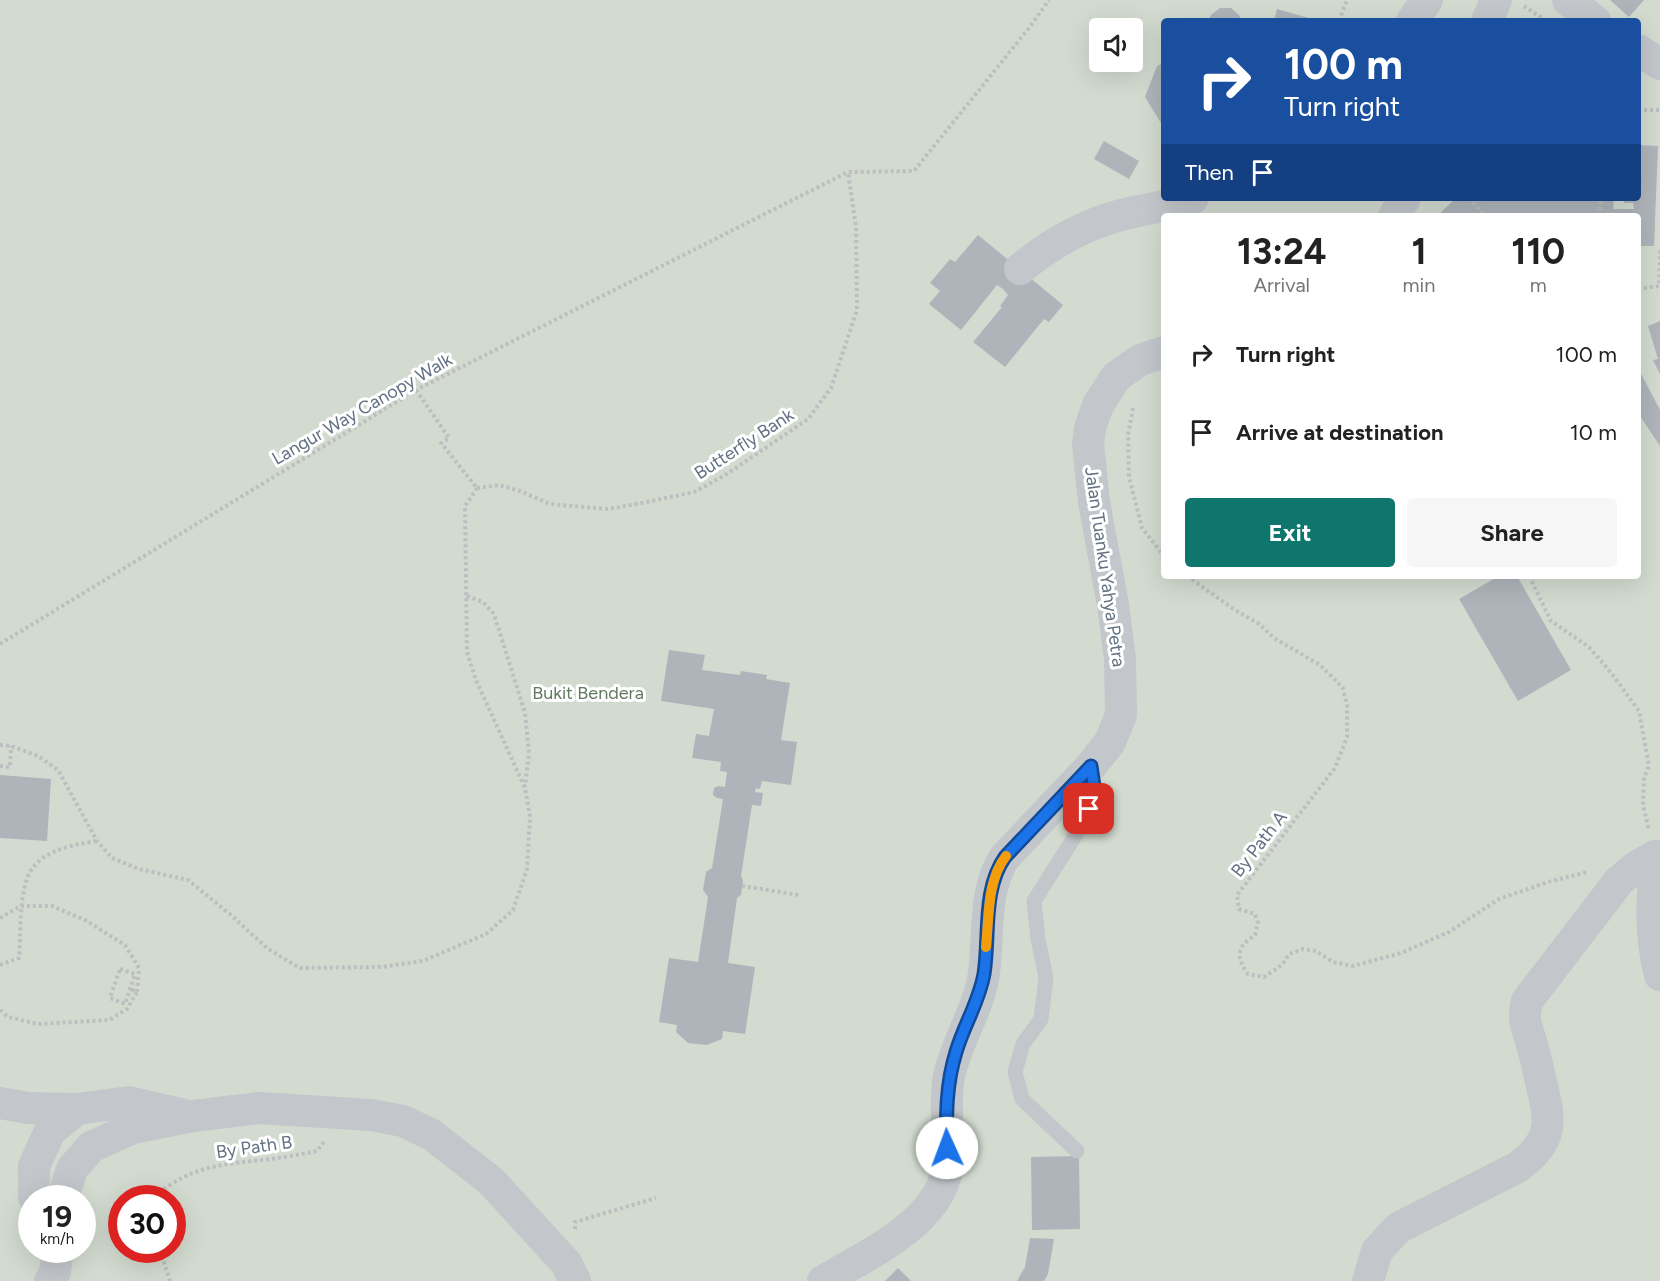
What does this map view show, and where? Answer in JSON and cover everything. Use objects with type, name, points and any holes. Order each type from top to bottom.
[{"type":"street","points":[[1414,18],[1427,0]]},
{"type":"street","points":[[1488,18],[1496,0]]},
{"type":"street","points":[[1568,0],[1591,18]]},
{"type":"street","points":[[1641,52],[1660,64]]},
{"type":"street","points":[[1020,269],[1048,248],[1082,228],[1120,215],[1180,201]]},
{"type":"street","name":"Jalan Tuanku Yahya Petra","points":[[823,1281],[871,1254],[906,1230],[933,1202],[945,1178],[948,1160],[946,1104],[949,1077],[956,1050],[976,1005],[984,974],[990,904],[996,869],[1091,766],[1110,742],[1121,715],[1120,659],[1113,605],[1094,502],[1088,444],[1089,428],[1098,405],[1116,377],[1140,360],[1161,353]]},
{"type":"street","points":[[1368,1281],[1377,1251],[1398,1228],[1518,1167],[1533,1156],[1543,1143],[1549,1120],[1531,1041],[1525,1028],[1524,1013],[1527,1001],[1619,881],[1637,866],[1658,857],[1651,921],[1655,956],[1660,975]]},
{"type":"street","points":[[0,1103],[28,1108],[77,1109],[129,1102],[193,1116]]},
{"type":"street","points":[[67,1185],[72,1168],[91,1147],[133,1128],[193,1116],[259,1108],[347,1113],[403,1121],[432,1135],[491,1181],[566,1263],[575,1281]]},
{"type":"street","points":[[34,1185],[34,1166],[50,1131],[77,1109]]},
{"type":"lane","points":[[1077,1151],[1022,1099],[1015,1072],[1023,1044],[1041,1019],[1047,978],[1038,939],[1034,901],[1082,825],[1095,793],[1091,766]]},
{"type":"path","points":[[848,172],[914,171],[1049,0]]},
{"type":"path","points":[[1340,18],[1347,0]]},
{"type":"path","points":[[1516,0],[1542,18]]},
{"type":"path","points":[[1641,110],[1660,110]]},
{"type":"path","name":"Langur Way Canopy Walk","points":[[0,645],[416,390],[848,172]]},
{"type":"path","name":"Butterfly Bank","points":[[477,488],[499,485],[550,504],[608,509],[642,503],[694,492],[728,474],[808,419],[831,388],[857,310],[856,227],[848,172]]},
{"type":"path","points":[[1472,201],[1482,213]]},
{"type":"path","points":[[1641,289],[1659,286],[1660,249]]},
{"type":"path","points":[[0,745],[11,746],[39,756],[58,770],[97,841],[112,858],[139,869],[188,880],[268,949],[300,968],[382,967],[423,961],[486,934],[513,910],[527,869],[530,816],[525,788],[476,680],[467,652],[465,506],[477,488],[441,443],[449,438],[416,390]]},
{"type":"path","points":[[1134,403],[1128,435],[1129,477],[1142,528],[1161,552]]},
{"type":"path","name":"By Path A","points":[[1191,579],[1235,610],[1258,623],[1274,638],[1320,665],[1343,688],[1347,706],[1347,737],[1335,768],[1237,894],[1239,909],[1255,914],[1258,924],[1255,935],[1243,943],[1239,952],[1241,964],[1248,974],[1264,977],[1281,965],[1289,954],[1303,949],[1316,951],[1333,962],[1353,966],[1401,953],[1449,932],[1499,899],[1548,882],[1588,872],[1619,881]]},
{"type":"path","points":[[1530,579],[1551,621],[1588,646],[1612,674],[1638,711],[1649,766],[1644,778],[1643,805],[1658,857]]},
{"type":"path","points":[[467,596],[483,602],[494,614],[525,713],[529,753],[525,788]]},
{"type":"path","points":[[0,766],[10,767],[11,746]]},
{"type":"path","points":[[0,965],[19,958],[27,877],[40,859],[75,843],[97,841]]},
{"type":"path","points":[[742,886],[799,895]]},
{"type":"path","points":[[0,918],[21,906],[52,906],[86,920],[125,945],[139,968],[137,992],[127,1009],[110,1020],[38,1024],[8,1017],[0,1010]]},
{"type":"path","points":[[120,969],[135,974],[130,989],[125,1004],[110,998],[120,969]]},
{"type":"path","points":[[130,989],[137,992]]},
{"type":"path","name":"By Path B","points":[[170,1185],[186,1175],[205,1168],[317,1151],[347,1113]]},
{"type":"path","points":[[575,1234],[575,1222],[656,1198]]},
{"type":"path","points":[[164,1263],[170,1281]]},
{"type":"green space","name":"Bukit Bendera","points":[[0,0],[1660,0],[1660,1281],[0,1281]]},
{"type":"building","points":[[1610,0],[1644,0],[1629,17]]},
{"type":"building","points":[[1220,8],[1231,8],[1240,18],[1210,18]]},
{"type":"building","points":[[1277,9],[1309,18],[1275,18]]},
{"type":"building","points":[[1161,64],[1161,123],[1145,97],[1157,66]]},
{"type":"building","points":[[1104,141],[1139,161],[1129,179],[1094,159]]},
{"type":"building","points":[[1641,145],[1658,146],[1654,246],[1641,246],[1641,213],[1440,213],[1453,201],[1614,201],[1613,209],[1634,209],[1633,203],[1624,203],[1624,201],[1641,201]]},
{"type":"building","points":[[978,235],[1063,305],[1049,322],[1044,319],[1005,367],[973,342],[1002,307],[1000,306],[1008,295],[1003,289],[997,285],[961,330],[929,304],[940,291],[930,283],[950,259],[955,262]]},
{"type":"building","points":[[1660,321],[1660,374],[1653,360],[1658,359],[1648,326]]},
{"type":"building","points":[[1641,374],[1660,410],[1660,446],[1641,418]]},
{"type":"building","points":[[1494,579],[1519,579],[1571,670],[1518,701],[1459,599]]},
{"type":"building","points":[[669,650],[705,655],[702,670],[740,675],[741,671],[767,675],[766,679],[790,683],[781,740],[797,742],[791,785],[762,781],[760,789],[756,788],[755,792],[763,793],[761,806],[752,805],[741,876],[743,880],[741,895],[737,898],[728,963],[755,967],[745,1034],[723,1031],[722,1039],[707,1045],[688,1043],[676,1032],[677,1025],[659,1022],[669,958],[698,962],[708,897],[703,890],[706,872],[712,868],[723,799],[713,795],[714,788],[725,787],[727,772],[720,771],[721,762],[692,758],[696,734],[709,736],[714,709],[661,701]]},
{"type":"building","points":[[0,775],[51,779],[47,841],[0,838]]},
{"type":"building","points":[[1079,1156],[1080,1229],[1032,1230],[1031,1157]]},
{"type":"building","points":[[1030,1238],[1054,1239],[1048,1274],[1044,1281],[1017,1281],[1025,1267]]},
{"type":"building","points":[[898,1268],[911,1281],[885,1281]]},
{"type":"slow traffic","points":[[986,947],[996,869],[1006,856]]},
{"type":"route","points":[[947,1148],[946,1104],[949,1077],[956,1050],[976,1005],[984,974],[990,904],[996,869],[1091,766],[1095,793],[1089,809]]}]
